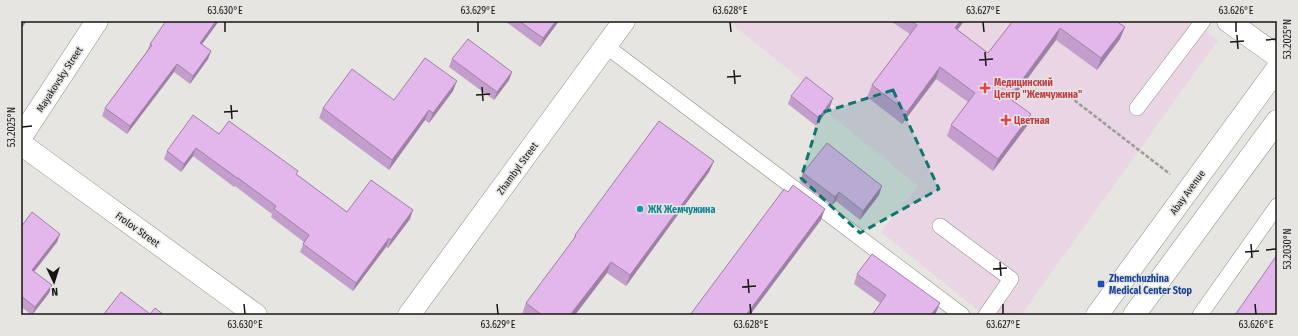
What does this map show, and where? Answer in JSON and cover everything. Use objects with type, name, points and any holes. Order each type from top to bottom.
[{"type":"street","name":"Mayakovsky Street","points":[[21,137],[97,21]]},
{"type":"street","name":"Zhambyl Street","points":[[410,315],[624,21]]},
{"type":"street","points":[[1228,21],[1277,56]]},
{"type":"street","name":"Abay Avenue","points":[[1097,315],[1277,69]]},
{"type":"street","points":[[1134,315],[1277,121]]},
{"type":"street","name":"Frolov Street","points":[[21,144],[256,315]]},
{"type":"lane","points":[[1137,108],[1203,21]]},
{"type":"lane","points":[[606,46],[962,315]]},
{"type":"lane","points":[[1200,315],[1277,206]]},
{"type":"lane","points":[[940,226],[1011,279],[986,315]]},
{"type":"path","points":[[1065,93],[1190,188]]},
{"type":"highlighted area","points":[[893,90],[939,189],[860,233],[801,178],[821,113]]},
{"type":"shaded area","points":[[728,21],[1192,21],[1218,40],[1021,315],[984,315],[881,232],[918,186],[829,114],[835,107]]},
{"type":"building","points":[[166,21],[216,21],[200,43],[211,51],[193,76],[177,64],[130,126],[105,108],[152,45],[150,44]]},
{"type":"building","points":[[519,21],[556,21],[543,38]]},
{"type":"building","name":"Медицинский Центр \"Жемчужина\"","points":[[912,21],[960,21],[955,28],[988,53],[1013,21],[1116,21],[1125,27],[1101,58],[1060,28],[1009,98],[1031,114],[998,159],[951,125],[975,93],[940,67],[907,112],[872,85],[917,25]]},
{"type":"building","points":[[468,39],[512,72],[497,92],[452,59]]},
{"type":"building","points":[[425,58],[457,81],[433,113],[429,110],[392,160],[323,108],[352,69],[394,100]]},
{"type":"building","points":[[806,77],[833,98],[819,118],[791,96]]},
{"type":"building","points":[[193,115],[219,134],[229,121],[298,171],[296,174],[347,212],[371,180],[413,210],[391,240],[389,238],[356,283],[303,244],[309,235],[274,209],[276,206],[196,148],[184,164],[167,151]]},
{"type":"building","name":"ЖК Жемчужина","points":[[659,121],[714,161],[630,275],[611,262],[570,315],[542,315],[526,303]]},
{"type":"building","points":[[827,143],[882,186],[863,211],[839,192],[835,197],[803,173]]},
{"type":"building","points":[[793,185],[825,209],[746,315],[690,315],[784,189],[788,192]]},
{"type":"building","points":[[32,212],[60,234],[32,270],[52,285],[35,307],[21,296],[21,227]]},
{"type":"building","points":[[872,254],[940,303],[931,315],[872,315],[886,295],[857,274]]},
{"type":"building","points":[[1277,255],[1277,315],[1235,315]]},
{"type":"building","points":[[121,292],[150,314],[155,308],[164,315],[103,315]]},
{"type":"place","name":"Медицинский Центр \"Жемчужина\"","points":[[985,88]]},
{"type":"place","name":"Цветная","points":[[1006,120]]},
{"type":"place","name":"ЖК Жемчужина","points":[[640,209]]},
{"type":"place","name":"Zhemchuzhina Medical Center Stop","points":[[1101,284]]}]
